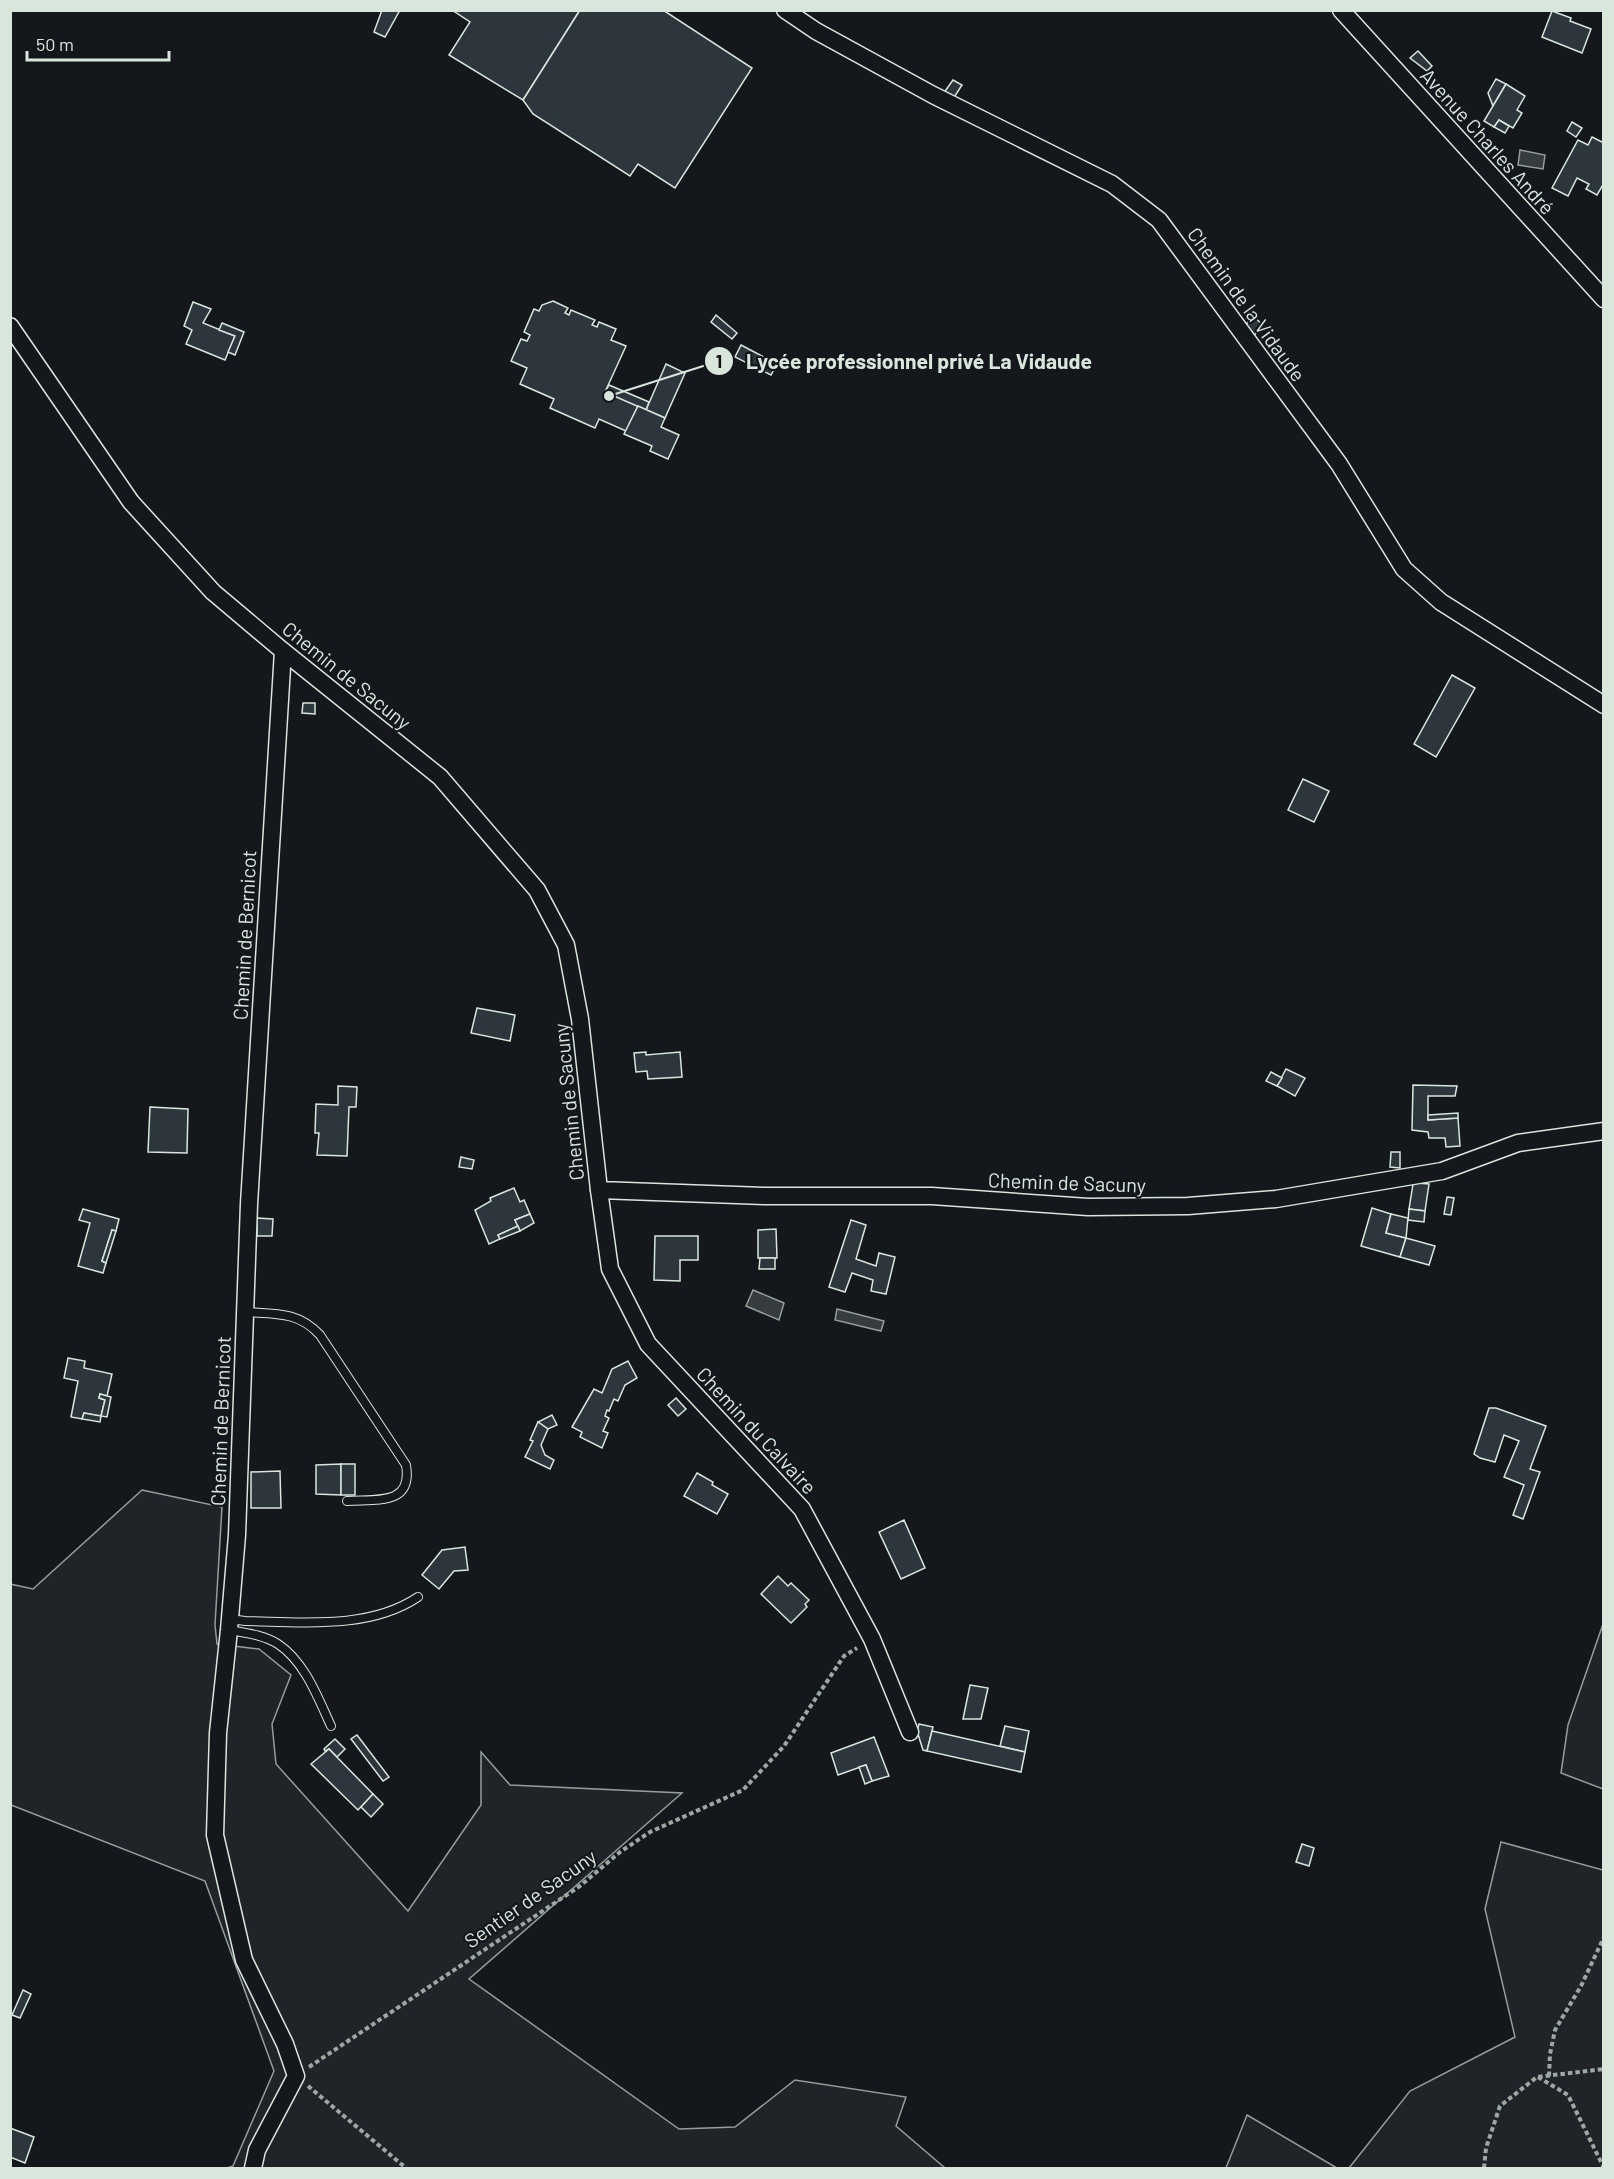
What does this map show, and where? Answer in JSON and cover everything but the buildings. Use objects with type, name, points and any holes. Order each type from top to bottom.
[{"type":"street","name":"Chemin de la Vidaude","points":[[785,10],[816,31],[933,95],[1112,184],[1159,220],[1339,464],[1404,569],[1441,602],[1604,705]]},
{"type":"street","name":"Avenue Charles André","points":[[1341,10],[1604,299]]},
{"type":"street","name":"Chemin de Sacuny","points":[[10,326],[131,501],[213,592],[282,651],[440,777],[537,890],[566,945],[580,1018],[599,1190],[765,1196],[932,1196],[1088,1207],[1188,1206],[1276,1198],[1442,1171],[1518,1143],[1604,1131]]},
{"type":"street","name":"Chemin de Bernicot","points":[[282,651],[249,1204],[237,1535],[218,1733],[215,1835],[244,1960],[285,2044],[296,2076]]},
{"type":"street","name":"Chemin du Calvaire","points":[[599,1190],[610,1269],[648,1344],[802,1509],[872,1639],[910,1732]]},
{"type":"street","points":[[253,2169],[257,2150],[296,2076]]},
{"type":"lane","points":[[245,1311],[287,1315],[309,1323],[320,1335],[406,1465],[408,1477],[405,1489],[397,1496],[347,1501]]},
{"type":"lane","points":[[230,1624],[245,1621],[339,1621],[385,1613],[418,1597]]},
{"type":"lane","points":[[230,1624],[279,1644],[306,1675],[331,1726]]},
{"type":"path","name":"Sentier de Sacuny","points":[[296,2076],[580,1886],[620,1852],[650,1832],[743,1790],[784,1746],[844,1656],[872,1639]]},
{"type":"path","points":[[1550,2076],[1550,2054],[1555,2030],[1581,1986],[1604,1937]]},
{"type":"path","points":[[1484,2169],[1486,2148],[1500,2106],[1537,2077],[1604,2069]]},
{"type":"path","points":[[296,2076],[406,2169]]},
{"type":"path","points":[[1537,2077],[1568,2096],[1604,2168]]},
{"type":"shaded area","points":[[1520,150],[1545,155],[1543,169],[1518,165]]},
{"type":"shaded area","points":[[753,1290],[784,1303],[779,1320],[746,1306]]},
{"type":"shaded area","points":[[837,1309],[884,1321],[881,1331],[835,1320]]},
{"type":"shaded area","points":[[142,1490],[222,1507],[215,1625],[217,1644],[259,1649],[291,1675],[272,1724],[276,1764],[408,1911],[481,1805],[481,1752],[510,1785],[682,1793],[469,1979],[679,2129],[735,2127],[795,2080],[906,2097],[896,2126],[945,2168],[227,2168],[233,2166],[274,2071],[205,1881],[11,1805],[10,1584],[33,1589]]},
{"type":"shaded area","points":[[1603,1624],[1603,1789],[1561,1773],[1568,1725]]},
{"type":"shaded area","points":[[1501,1842],[1603,1870],[1603,2168],[1349,2168],[1410,2091],[1515,2037],[1485,1909]]},
{"type":"shaded area","points":[[1247,2115],[1337,2168],[1226,2168]]},
{"type":"place","name":"Lycée professionnel privé La Vidaude","points":[[609,396]]}]
